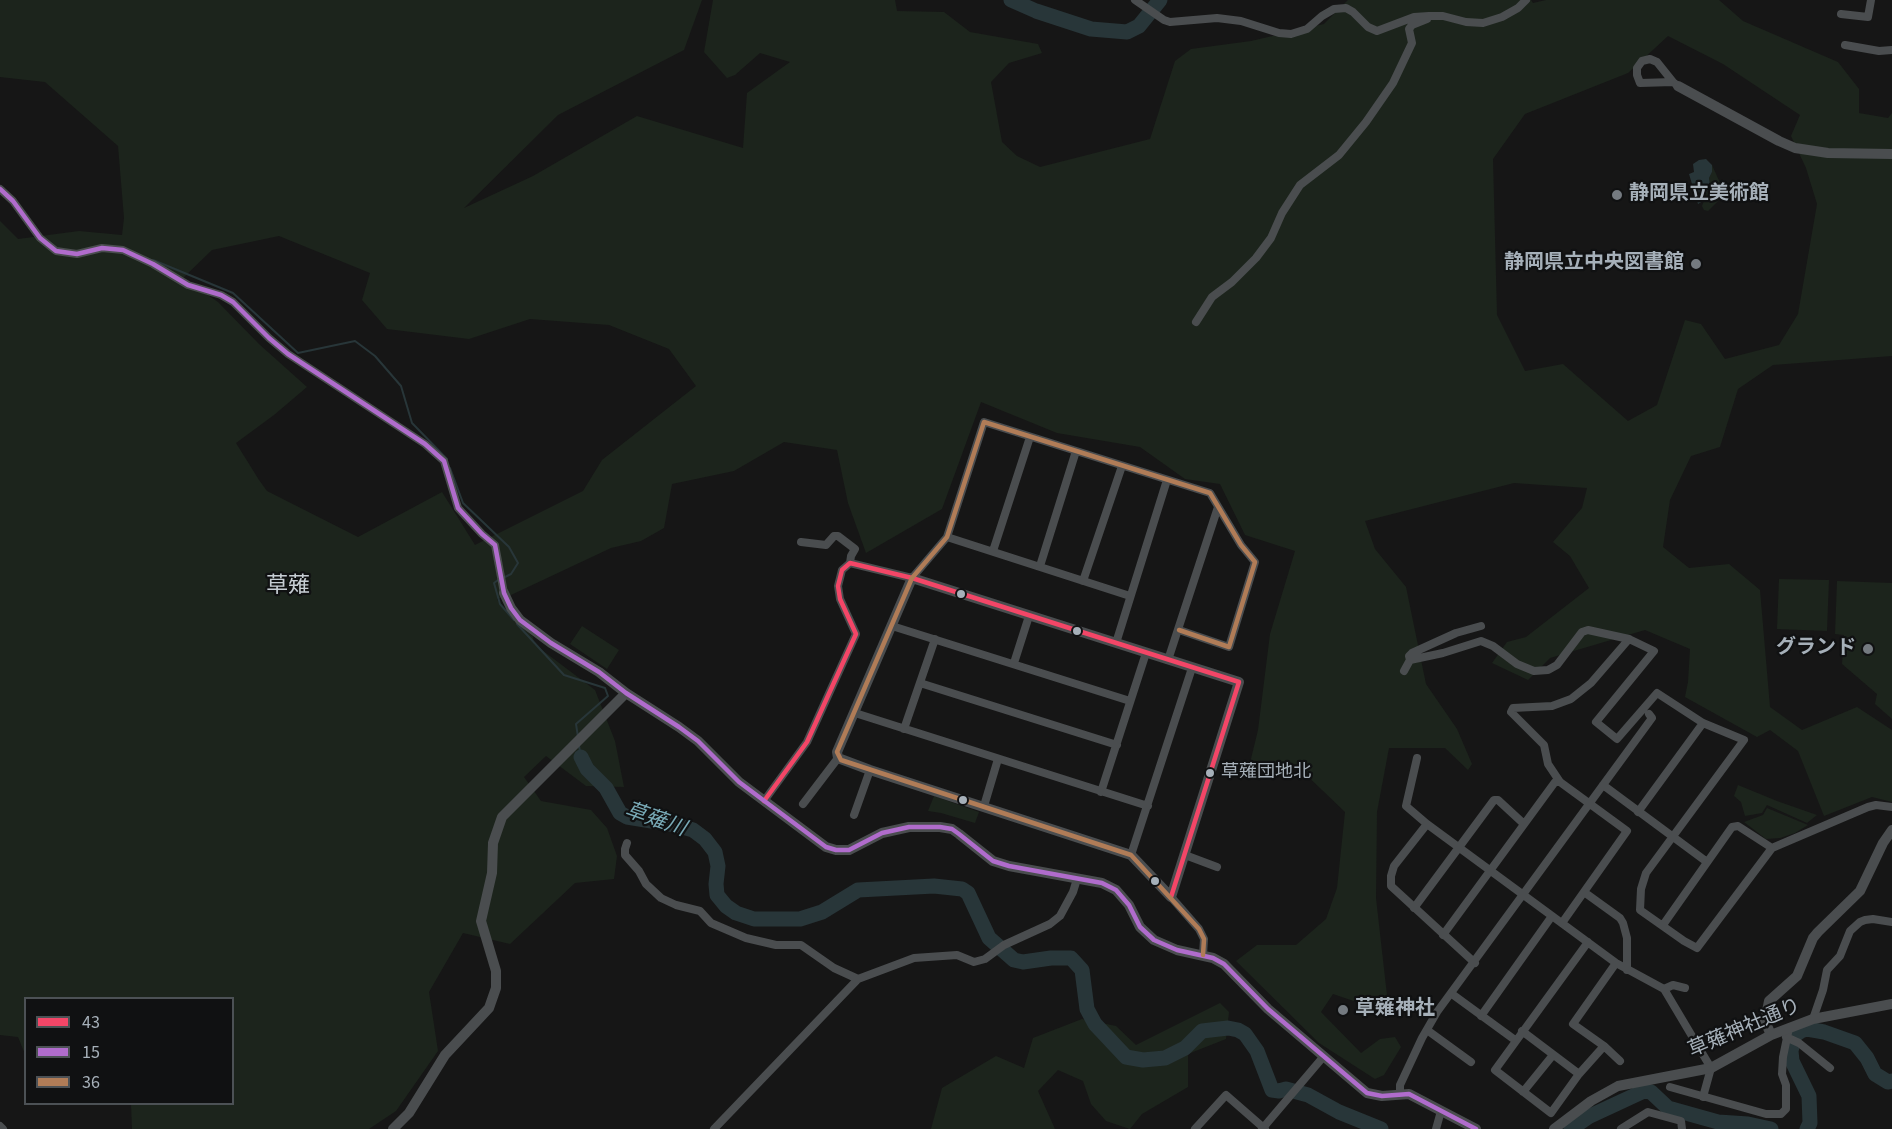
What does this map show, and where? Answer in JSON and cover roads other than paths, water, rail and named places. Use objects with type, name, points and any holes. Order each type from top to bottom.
[{"type":"street","points":[[1135,0],[1170,22],[1217,18],[1241,21],[1279,33],[1291,34],[1307,29],[1334,9],[1346,8],[1368,27],[1377,31],[1414,17],[1443,16],[1466,22],[1483,23],[1503,17],[1518,9],[1526,0]]},
{"type":"street","points":[[1840,14],[1868,17],[1870,0]]},
{"type":"street","points":[[1196,322],[1212,297],[1232,282],[1256,258],[1271,238],[1282,213],[1300,185],[1339,154],[1366,122],[1393,83],[1412,43],[1409,29],[1429,16]]},
{"type":"street","points":[[1845,45],[1879,51],[1892,50]]},
{"type":"street","points":[[1676,84],[1779,141],[1796,148],[1828,153],[1892,154]]},
{"type":"street","points":[[0,189],[13,201],[40,238],[56,251],[77,254],[102,248],[123,250],[153,264],[176,279],[221,295],[233,302],[288,354],[425,444],[444,461],[458,508],[495,545],[504,593],[520,620],[698,741],[739,782],[818,841],[836,850],[849,850],[882,833],[909,827],[940,827],[952,829],[993,861],[1102,883],[1116,890],[1129,905],[1140,927],[1154,940],[1177,950],[1203,955],[1224,964],[1268,1009],[1367,1093],[1382,1096],[1409,1094],[1476,1129]]},
{"type":"street","points":[[803,804],[838,758],[837,752],[912,578],[947,537],[984,423],[1210,494],[1241,545],[1255,562],[1228,647],[1179,630]]},
{"type":"street","points":[[993,551],[1030,437]]},
{"type":"street","points":[[1040,566],[1076,451]]},
{"type":"street","points":[[1083,581],[1122,466]]},
{"type":"street","points":[[1116,643],[1167,480]]},
{"type":"street","points":[[1168,660],[1218,507]]},
{"type":"street","points":[[764,801],[807,742],[856,634],[840,599],[838,586],[842,570],[850,563],[850,556],[855,549],[838,536],[834,536],[826,545],[801,542]]},
{"type":"street","points":[[947,537],[1130,596]]},
{"type":"street","points":[[850,563],[912,578],[1239,682],[1171,897]]},
{"type":"street","points":[[1014,663],[1029,616]]},
{"type":"street","points":[[892,626],[1130,700]]},
{"type":"street","points":[[1404,671],[1412,653],[1456,633],[1481,626]]},
{"type":"street","points":[[1410,660],[1481,641],[1493,646],[1507,659],[1517,664],[1534,671],[1548,670],[1563,658],[1582,632],[1588,630],[1629,639],[1654,651],[1596,722],[1617,739],[1657,693],[1703,723],[1744,740],[1646,873],[1641,890],[1640,910],[1697,948],[1772,848],[1868,807],[1876,805],[1892,807]]},
{"type":"street","points":[[904,729],[935,639]]},
{"type":"street","points":[[1562,923],[1627,831],[1560,782],[1548,764],[1544,745],[1511,712],[1513,708],[1552,706],[1571,699],[1591,683],[1629,639]]},
{"type":"street","points":[[1101,792],[1146,653]]},
{"type":"street","points":[[1131,855],[1192,668]]},
{"type":"street","points":[[920,682],[1117,745]]},
{"type":"street","points":[[393,1129],[409,1113],[434,1070],[489,1008],[496,988],[496,971],[481,921],[492,873],[493,843],[502,817],[626,693]]},
{"type":"street","points":[[855,713],[1148,806]]},
{"type":"street","points":[[1400,1094],[1400,1085],[1437,1012],[1652,718],[1648,714]]},
{"type":"street","points":[[1638,812],[1703,723]]},
{"type":"street","points":[[838,758],[1131,855],[1199,929],[1204,939],[1203,955]]},
{"type":"street","points":[[1417,758],[1406,806],[1427,824],[1616,963],[1664,989],[1712,1068],[1703,1096]]},
{"type":"street","points":[[984,806],[998,759]]},
{"type":"street","points":[[854,815],[870,770]]},
{"type":"street","points":[[1443,935],[1555,782],[1560,782]]},
{"type":"street","points":[[1603,785],[1707,862]]},
{"type":"street","points":[[1414,908],[1494,800],[1498,800],[1524,824]]},
{"type":"street","points":[[1427,824],[1394,866],[1391,886],[1474,963]]},
{"type":"street","points":[[1662,925],[1732,827],[1738,826],[1772,848]]},
{"type":"street","points":[[1771,1035],[1765,1021],[1769,1001],[1797,976],[1813,938],[1860,891],[1883,843],[1892,830]]},
{"type":"street","points":[[627,843],[626,855],[646,884],[661,898],[676,905],[700,911],[711,923],[746,938],[776,945],[801,945],[834,968],[858,979]]},
{"type":"street","points":[[1185,855],[1217,867]]},
{"type":"street","points":[[714,1129],[858,979],[914,958],[957,955],[974,962],[985,959],[1004,945],[1050,924],[1060,916],[1077,879]]},
{"type":"street","points":[[1584,892],[1620,918],[1623,923],[1628,938],[1627,970]]},
{"type":"street","points":[[1481,1016],[1552,916]]},
{"type":"street","points":[[1813,1018],[1827,970],[1840,956],[1850,931],[1865,920],[1892,922]]},
{"type":"street","points":[[1588,942],[1521,1031],[1495,1070],[1551,1113],[1579,1074],[1604,1046]]},
{"type":"street","points":[[1616,963],[1573,1024],[1604,1046],[1620,1061]]},
{"type":"street","points":[[1664,989],[1673,985],[1685,988]]},
{"type":"street","points":[[1452,994],[1515,1040]]},
{"type":"street","name":"草薙神社通り","points":[[1554,1129],[1591,1101],[1618,1086],[1712,1068],[1771,1035],[1788,1034],[1813,1018],[1890,1005]]},
{"type":"street","points":[[1427,1030],[1470,1062]]},
{"type":"street","points":[[1521,1031],[1579,1074]]},
{"type":"street","points":[[1788,1034],[1830,1068]]},
{"type":"street","points":[[1670,1088],[1766,1114],[1782,1114],[1786,1109],[1786,1085],[1782,1074],[1788,1034]]},
{"type":"street","points":[[1523,1092],[1553,1055]]},
{"type":"street","points":[[1196,1129],[1226,1095],[1263,1128],[1324,1056]]},
{"type":"street","points":[[1436,1129],[1441,1111]]},
{"type":"street","points":[[1621,1129],[1648,1112],[1681,1121],[1682,1129]]},
{"type":"street","points":[[0,1126],[3,1129]]},
{"type":"waterway","points":[[1011,0],[1036,11],[1091,29],[1127,32],[1139,26],[1160,0]]},
{"type":"waterway","name":"草薙川","points":[[153,260],[233,293],[298,353],[355,341],[375,356],[401,386],[412,423],[447,459]]},
{"type":"waterway","name":"草薙川","points":[[450,468],[463,503],[509,547],[518,563],[511,574],[503,578]]},
{"type":"waterway","name":"草薙川","points":[[498,580],[494,583],[500,604],[514,620]]},
{"type":"waterway","name":"草薙川","points":[[517,624],[564,675],[605,688],[608,696],[576,724],[578,737]]},
{"type":"waterway","name":"草薙川","points":[[579,746],[581,757]]},
{"type":"waterway","name":"草薙川","points":[[581,757],[587,769],[606,788],[620,813],[627,817],[693,830],[705,839],[715,852],[718,866],[717,895],[736,913],[754,919],[800,919],[822,912],[858,890],[934,886],[962,889],[968,893],[989,938],[1014,960],[1023,962],[1071,958],[1082,970],[1087,1009],[1095,1024],[1126,1057],[1143,1060],[1165,1058],[1185,1048],[1202,1031],[1228,1028],[1238,1030],[1245,1034],[1257,1051],[1272,1090],[1286,1089],[1308,1095],[1339,1112],[1381,1129]]},
{"type":"waterway","name":"草薙川","points":[[1807,1129],[1810,1123],[1809,1096],[1792,1061],[1791,1051],[1795,1035],[1801,1031],[1807,1029],[1824,1032],[1855,1043],[1867,1058],[1875,1074],[1888,1082],[1892,1081]]},
{"type":"waterway","name":"草薙川","points":[[1571,1129],[1588,1117],[1644,1091],[1651,1092],[1668,1108],[1718,1122],[1748,1124],[1771,1129]]},
{"type":"place","name":"静岡県立美術館","points":[[1617,195]]},
{"type":"place","name":"静岡県立中央図書館","points":[[1696,264]]},
{"type":"place","name":"グランド","points":[[1868,649]]},
{"type":"place","name":"草薙団地北","points":[[1210,773]]},
{"type":"place","name":"草薙神社","points":[[1343,1010]]},
{"type":"district","name":"草薙","points":[[288,587]]}]
